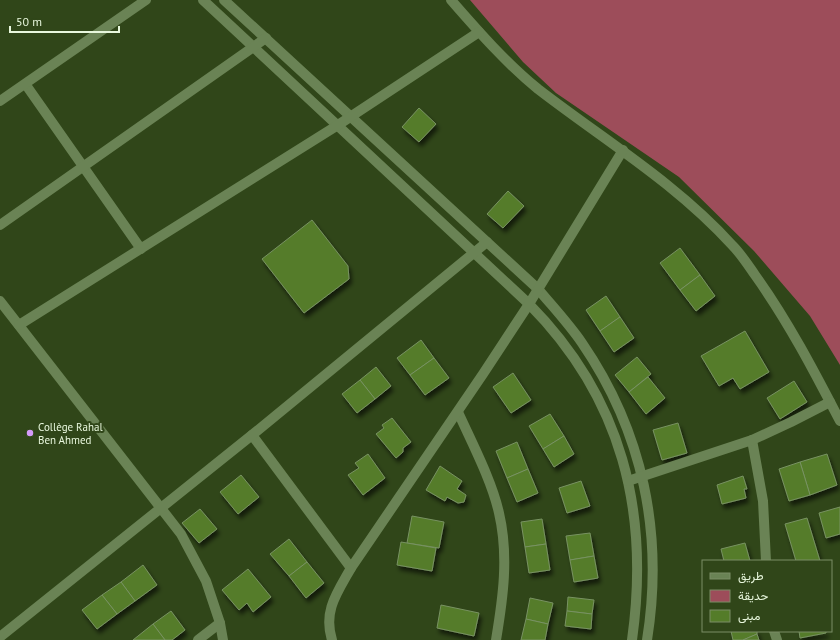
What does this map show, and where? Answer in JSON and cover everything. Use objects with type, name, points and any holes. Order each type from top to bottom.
[{"type":"street","points":[[0,102],[146,0]]},
{"type":"street","points":[[203,0],[529,304],[550,325],[584,373],[606,416],[628,481],[635,521],[638,562],[637,604],[632,640]]},
{"type":"street","points":[[224,0],[538,289],[582,342],[618,406],[633,444],[643,476],[654,562],[653,605],[647,640]]},
{"type":"street","points":[[451,0],[479,32],[537,88],[624,150],[684,198],[734,246],[764,288],[796,338],[840,421]]},
{"type":"street","points":[[19,325],[351,117],[479,32]]},
{"type":"street","points":[[0,225],[84,168],[266,38]]},
{"type":"street","points":[[26,85],[141,249]]},
{"type":"street","points":[[332,640],[328,616],[338,591],[351,568],[458,412],[529,304],[624,150]]},
{"type":"street","points":[[0,637],[252,435],[487,242]]},
{"type":"street","points":[[0,301],[181,534],[206,581],[220,623],[223,640]]},
{"type":"street","points":[[584,373],[596,366]]},
{"type":"street","points":[[628,481],[752,440],[830,402]]},
{"type":"street","points":[[458,412],[480,460],[499,513],[505,558],[503,602],[496,640]]},
{"type":"street","points":[[252,435],[351,568]]},
{"type":"street","points":[[752,440],[763,501],[766,560]]},
{"type":"street","points":[[618,448],[633,444]]},
{"type":"street","points":[[198,640],[220,623]]},
{"type":"green space","points":[[470,0],[840,0],[840,365],[810,316],[754,251],[679,177],[556,93],[523,62]]},
{"type":"building","points":[[419,108],[436,124],[419,142],[402,127]]},
{"type":"building","points":[[508,191],[524,206],[503,228],[487,214]]},
{"type":"building","points":[[312,220],[348,266],[349,279],[304,313],[262,259]]},
{"type":"building","points":[[680,248],[700,275],[680,290],[660,263]]},
{"type":"building","points":[[700,275],[715,296],[696,311],[680,290]]},
{"type":"building","points":[[606,296],[620,317],[600,331],[586,310]]},
{"type":"building","points":[[620,317],[634,338],[614,352],[600,331]]},
{"type":"building","points":[[745,331],[769,372],[740,389],[733,378],[719,386],[701,356]]},
{"type":"building","points":[[421,340],[434,358],[410,375],[397,358]]},
{"type":"building","points":[[637,357],[651,374],[629,392],[615,375]]},
{"type":"building","points":[[434,358],[449,378],[425,395],[410,375]]},
{"type":"building","points":[[376,367],[391,386],[375,399],[360,380]]},
{"type":"building","points":[[513,373],[531,400],[511,413],[493,387]]},
{"type":"building","points":[[648,377],[665,398],[646,414],[629,392]]},
{"type":"building","points":[[360,380],[375,399],[357,413],[342,394]]},
{"type":"building","points":[[794,381],[807,402],[780,419],[767,398]]},
{"type":"building","points":[[550,414],[564,436],[543,449],[529,426]]},
{"type":"building","points":[[392,418],[411,442],[403,448],[403,452],[396,458],[376,434],[384,428],[382,425]]},
{"type":"building","points":[[678,423],[687,453],[662,460],[653,430]]},
{"type":"building","points":[[564,436],[574,454],[554,467],[543,449]]},
{"type":"building","points":[[517,442],[528,469],[507,478],[496,451]]},
{"type":"building","points":[[368,454],[385,478],[363,495],[348,475],[359,468],[355,463]]},
{"type":"building","points":[[827,454],[837,485],[810,495],[800,462]]},
{"type":"building","points":[[800,462],[810,495],[789,501],[779,469]]},
{"type":"building","points":[[440,466],[462,481],[457,489],[466,495],[464,502],[458,503],[447,497],[445,501],[426,490]]},
{"type":"building","points":[[528,469],[538,493],[517,502],[507,478]]},
{"type":"building","points":[[241,475],[259,497],[238,514],[220,492]]},
{"type":"building","points":[[743,476],[747,489],[744,489],[746,498],[722,504],[717,485]]},
{"type":"building","points":[[581,481],[590,506],[567,513],[559,488]]},
{"type":"building","points":[[840,507],[840,534],[826,538],[819,513]]},
{"type":"building","points":[[200,509],[217,529],[199,543],[182,523]]},
{"type":"building","points":[[412,516],[444,522],[439,548],[407,543]]},
{"type":"building","points":[[807,518],[820,560],[796,560],[785,524]]},
{"type":"building","points":[[542,519],[546,544],[525,547],[521,522]]},
{"type":"building","points":[[590,533],[594,556],[570,560],[566,536]]},
{"type":"building","points":[[289,539],[307,562],[289,576],[270,554]]},
{"type":"building","points":[[401,542],[436,548],[432,571],[397,565]]},
{"type":"building","points":[[745,543],[750,560],[724,560],[721,549]]},
{"type":"building","points":[[546,544],[550,570],[529,573],[525,547]]},
{"type":"building","points":[[594,556],[598,578],[574,582],[570,560]]},
{"type":"building","points":[[307,562],[324,583],[306,598],[289,576]]},
{"type":"building","points":[[143,565],[157,585],[135,601],[121,582]]},
{"type":"building","points":[[248,569],[271,597],[253,612],[247,603],[239,610],[222,590]]},
{"type":"building","points":[[121,582],[135,601],[117,614],[102,595]]},
{"type":"building","points":[[102,595],[117,614],[97,629],[82,610]]},
{"type":"building","points":[[568,597],[594,600],[592,614],[567,611]]},
{"type":"building","points":[[530,598],[553,603],[548,624],[526,619]]},
{"type":"building","points":[[441,605],[479,613],[474,636],[437,628]]},
{"type":"building","points":[[171,611],[185,630],[172,640],[165,640],[153,624]]},
{"type":"building","points":[[567,611],[592,614],[591,629],[565,626]]},
{"type":"building","points":[[526,619],[548,624],[545,640],[521,640]]},
{"type":"building","points":[[153,624],[165,640],[133,640]]},
{"type":"building","points":[[731,632],[757,632],[757,634],[743,640],[733,640]]},
{"type":"building","points":[[799,632],[826,632],[826,633],[800,638]]},
{"type":"building","points":[[757,634],[759,640],[743,640]]},
{"type":"place","name":"Collège Rahal Ben Ahmed","points":[[30,433]]}]
